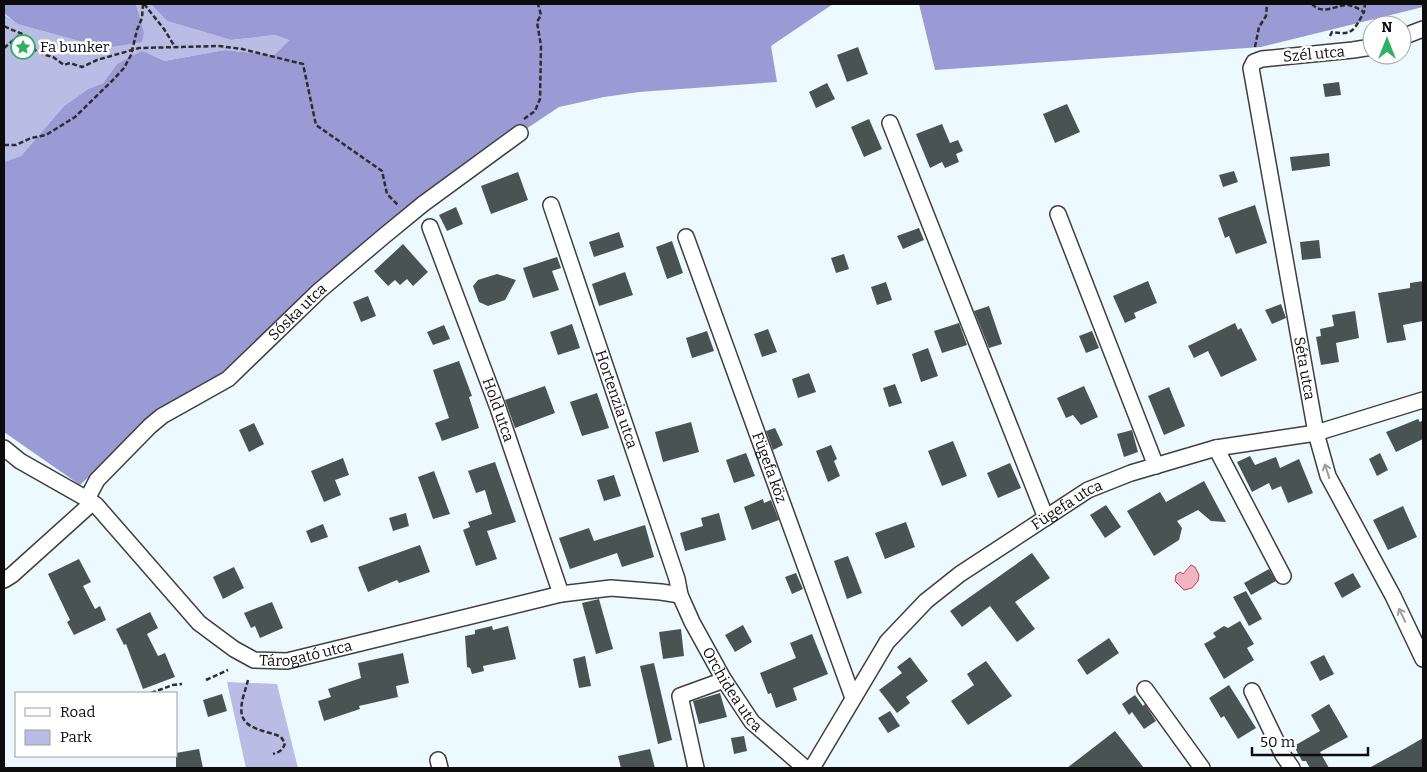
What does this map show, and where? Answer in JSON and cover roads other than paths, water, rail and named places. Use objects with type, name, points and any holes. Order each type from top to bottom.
[{"type":"street","name":"Szél utca","points":[[1257,61],[1362,48]]},
{"type":"street","name":"Séta utca","points":[[1257,61],[1252,65],[1251,72],[1316,433],[1328,476],[1393,596],[1423,659]]},
{"type":"street","points":[[890,123],[1046,518]]},
{"type":"street","name":"Sóska utca","points":[[4,580],[12,575],[90,501],[97,480],[150,426],[162,416],[228,379],[319,291],[409,215],[470,168],[520,133]]},
{"type":"street","name":"Hortenzia utca","points":[[551,205],[680,595]]},
{"type":"street","points":[[1058,214],[1156,466]]},
{"type":"street","name":"Hold utca","points":[[430,227],[498,408],[561,594]]},
{"type":"street","name":"Fügefa köz","points":[[686,237],[853,698]]},
{"type":"street","name":"Fügefa utca","points":[[812,768],[887,642],[926,601],[960,574],[1088,490],[1131,473],[1216,448],[1316,433],[1423,400]]},
{"type":"street","name":"Tárogató utca","points":[[4,448],[23,462],[90,501],[199,623],[234,649],[254,660],[287,661],[561,594],[611,588],[680,595]]},
{"type":"street","points":[[1216,448],[1283,576]]},
{"type":"street","name":"Orchidea utca","points":[[680,595],[703,645],[752,722],[805,768]]},
{"type":"street","points":[[696,768],[680,696],[724,680]]},
{"type":"street","points":[[1145,689],[1202,768]]},
{"type":"street","points":[[1252,691],[1283,755],[1292,768]]},
{"type":"place","name":"Fa bunker","points":[[23,47]]}]
